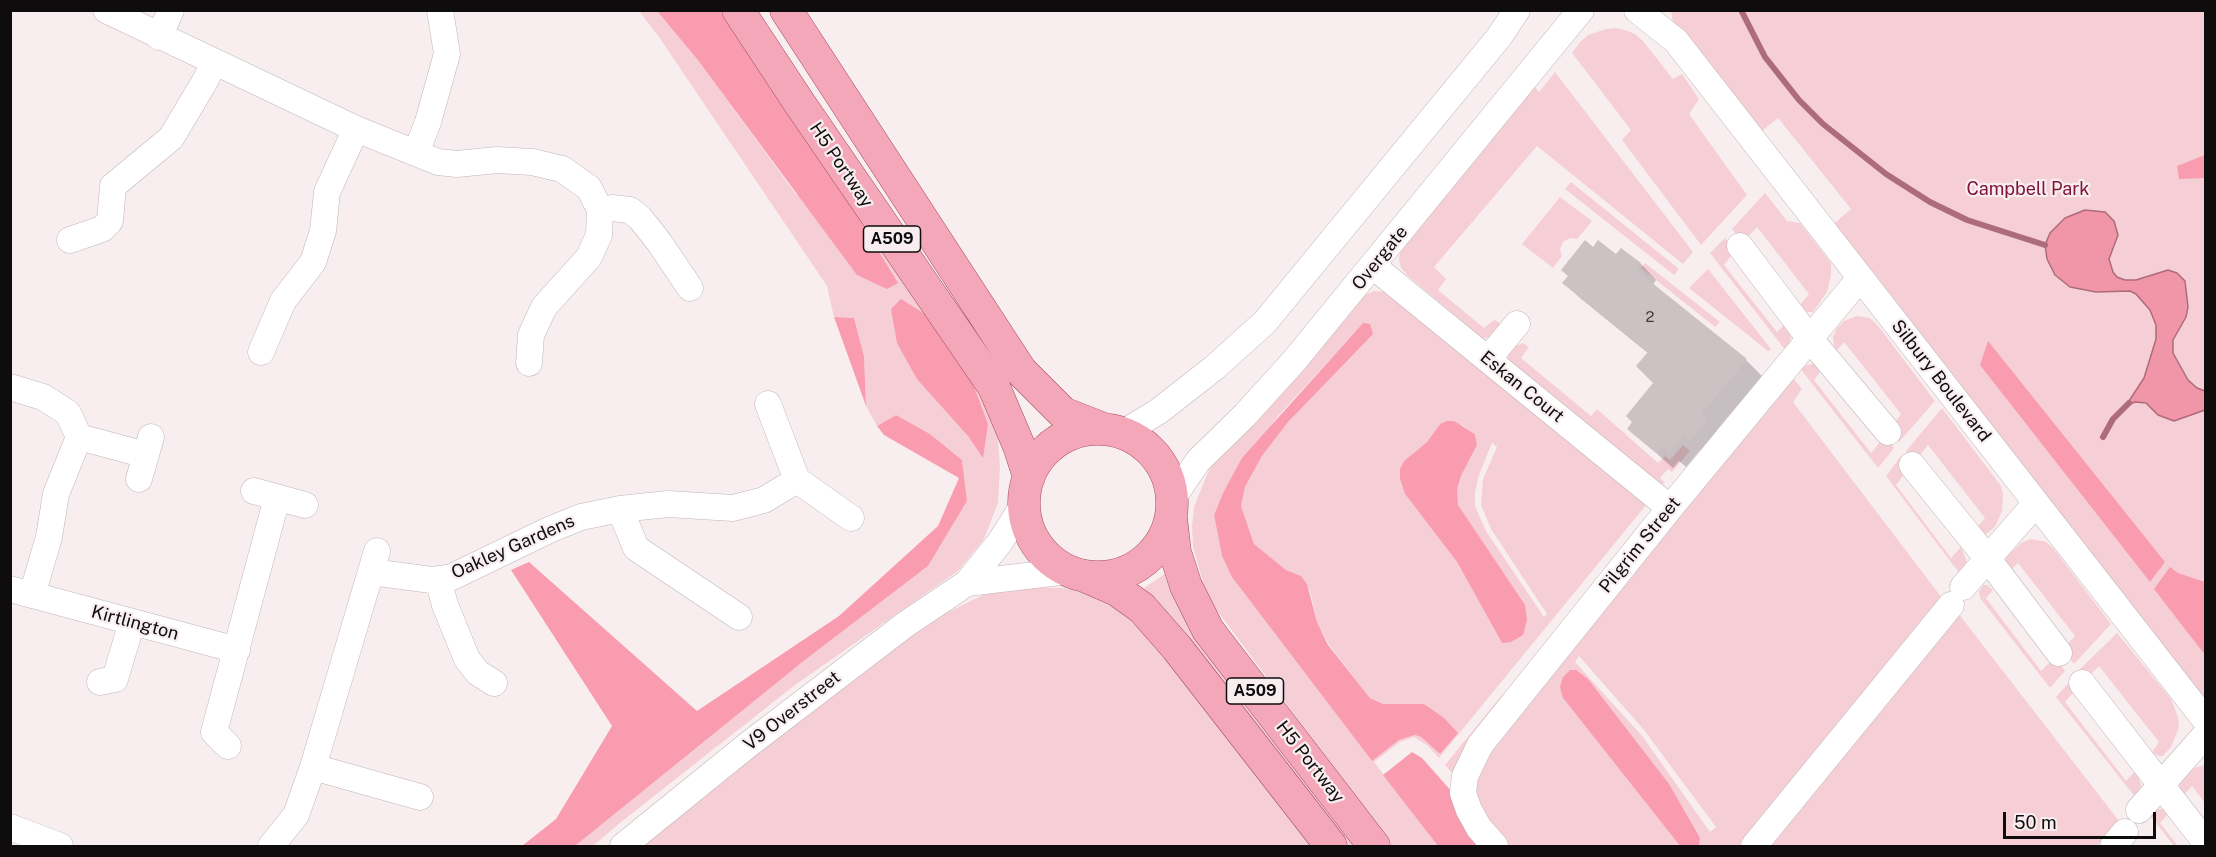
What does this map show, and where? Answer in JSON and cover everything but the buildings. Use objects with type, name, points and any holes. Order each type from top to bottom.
[{"type":"main road","name":"H5 Portway","points":[[738,10],[994,387],[1019,446],[1027,491]]},
{"type":"main road","name":"H5 Portway","points":[[786,10],[1021,371],[1063,413],[1114,431]]},
{"type":"main road","points":[[1027,491],[1041,456],[1058,441],[1080,431],[1114,431]]},
{"type":"main road","name":"A509","points":[[1114,431],[1142,444],[1158,459],[1168,478],[1172,509]]},
{"type":"main road","name":"A509","points":[[1027,491],[1028,525],[1036,544],[1050,559],[1077,573]]},
{"type":"main road","name":"H5 Portway","points":[[1172,509],[1175,552],[1186,586],[1208,630],[1374,846]]},
{"type":"main road","points":[[1077,573],[1109,577],[1131,570],[1149,557],[1163,539],[1172,509]]},
{"type":"main road","name":"H5 Portway","points":[[1077,573],[1117,590],[1142,608],[1177,648],[1331,846]]},
{"type":"street","points":[[106,10],[213,63],[357,129],[438,162],[497,160],[532,162],[562,169],[589,188],[600,210],[599,235],[589,257],[544,307],[531,335],[529,363]]},
{"type":"street","points":[[159,37],[171,10]]},
{"type":"street","points":[[416,153],[428,122],[447,54],[440,10]]},
{"type":"street","points":[[1114,431],[1159,411],[1214,368],[1265,322],[1499,37],[1517,10]]},
{"type":"street","name":"Overgate","points":[[1172,509],[1198,461],[1294,362],[1581,10]]},
{"type":"street","points":[[1637,10],[1676,41]]},
{"type":"street","points":[[1663,10],[1676,41]]},
{"type":"street","name":"Silbury Boulevard","points":[[1676,41],[2205,721]]},
{"type":"street","points":[[70,240],[102,229],[110,220],[113,186],[171,138],[205,81],[213,63]]},
{"type":"street","points":[[261,352],[284,301],[314,261],[324,231],[327,192],[357,129]]},
{"type":"street","points":[[600,210],[612,208],[630,210],[640,218],[690,288]]},
{"type":"street","points":[[1740,246],[1810,339],[1888,432]]},
{"type":"street","name":"Eskan Court","points":[[1373,266],[1670,508]]},
{"type":"street","name":"Pilgrim Street","points":[[1487,837],[1469,810],[1463,793],[1465,776],[1476,753],[1670,508],[1860,278]]},
{"type":"street","points":[[1488,359],[1517,324]]},
{"type":"street","points":[[10,387],[43,397],[68,413],[79,437],[145,457]]},
{"type":"street","points":[[768,404],[797,480],[850,518]]},
{"type":"street","name":"Kirtlington","points":[[79,437],[56,494],[49,537],[21,592],[237,650]]},
{"type":"street","points":[[1912,465],[1988,559],[2059,653]]},
{"type":"street","name":"Oakley Gardens","points":[[271,846],[296,815],[313,767],[374,561],[412,578],[452,577],[510,548],[581,517],[620,509],[668,504],[733,508],[764,500],[797,480]]},
{"type":"street","name":"V9 Overstreet","points":[[623,846],[749,744],[879,645],[967,583],[1000,542],[1027,491]]},
{"type":"street","points":[[228,746],[214,732],[237,650],[265,495],[305,505]]},
{"type":"street","points":[[1754,846],[1957,596],[2036,503]]},
{"type":"street","points":[[620,509],[636,548],[739,617]]},
{"type":"street","name":"V9 Overstreet","points":[[967,583],[1077,573]]},
{"type":"street","points":[[438,579],[445,605],[467,659],[478,673],[494,683]]},
{"type":"street","points":[[100,682],[115,679],[132,622]]},
{"type":"street","points":[[2082,683],[2205,843]]},
{"type":"street","points":[[2139,810],[2205,734]]},
{"type":"street","points":[[313,767],[420,797]]},
{"type":"street","points":[[10,828],[60,846]]},
{"type":"green space","points":[[639,11],[657,11],[697,59],[798,197],[715,11],[738,11],[994,387],[1000,467],[998,503],[984,539],[958,571],[795,685],[593,846],[575,846],[805,660],[928,566],[967,501],[962,460],[930,434],[896,415],[877,426],[866,406],[864,356],[854,318],[834,317],[827,286],[659,37]],"holes":[[[901,299],[983,457],[968,436]]]},
{"type":"green space","name":"Campbell Park","points":[[1671,11],[2205,11],[2205,721],[1824,232],[1851,209],[1778,118],[1752,139],[1676,41]]},
{"type":"green space","points":[[1616,28],[1635,34],[1643,41],[1673,79],[1682,74],[1699,99],[1689,114],[1747,195],[1701,245],[1622,140],[1631,130],[1572,53],[1588,35]]},
{"type":"green space","points":[[1555,72],[1693,252],[1683,264],[1537,146],[1434,267],[1446,279],[1438,290],[1484,328],[1494,320],[1499,322],[1501,326],[1496,335],[1483,339],[1407,275],[1401,268],[1399,260],[1401,244],[1533,85],[1539,92]]},
{"type":"green space","points":[[1571,182],[1679,269],[1674,275],[1565,189]]},
{"type":"green space","points":[[1765,193],[1787,221],[1800,223],[1831,263],[1827,292],[1813,312],[1807,312],[1800,305],[1809,294],[1757,227],[1743,242],[1732,229]]},
{"type":"green space","points":[[1560,197],[1592,221],[1577,239],[1570,238],[1563,242],[1560,249],[1562,256],[1553,268],[1522,244]]},
{"type":"green space","points":[[1725,238],[1735,251],[1724,265],[1777,332],[1786,323],[1791,338],[1786,351],[1710,253]]},
{"type":"green space","points":[[1645,263],[1720,322],[1715,327],[1641,268]]},
{"type":"green space","points":[[1708,269],[1771,349],[1768,351],[1689,288]]},
{"type":"green space","points":[[1374,291],[1386,292],[1647,504],[1439,758],[1427,745],[1414,737],[1400,742],[1374,762],[1438,846],[1392,846],[1216,609],[1205,589],[1193,547],[1194,507],[1216,457],[1363,296]],"holes":[[[1363,323],[1262,456],[1245,487],[1241,506],[1254,544],[1286,570],[1301,576],[1310,591],[1317,622],[1329,645],[1370,698],[1383,704],[1424,704],[1457,733],[1440,754],[1421,737],[1415,735],[1399,740],[1372,761],[1233,577],[1222,556],[1214,515],[1223,493],[1278,416]],[[1440,424],[1462,425],[1475,434],[1477,445],[1456,489],[1458,505],[1468,522],[1502,643],[1457,562],[1405,494],[1400,479],[1404,461],[1427,442]],[[1492,443],[1497,447],[1483,479],[1481,505],[1491,529],[1547,614],[1544,617],[1486,531],[1475,506],[1479,475]]]},
{"type":"green space","points":[[1857,316],[1870,318],[1879,327],[1935,401],[1899,442],[1889,430],[1901,414],[1844,342],[1837,350],[1834,346],[1833,337],[1837,328],[1844,321]]},
{"type":"green space","points":[[1523,343],[1529,347],[1521,358],[1591,416],[1597,409],[1658,463],[1665,456],[1670,460],[1683,445],[1690,451],[1672,472],[1668,469],[1660,478],[1665,483],[1657,485],[1508,361],[1508,353],[1513,347]]},
{"type":"green space","points":[[1816,363],[1823,368],[1814,380],[1871,453],[1885,436],[1894,448],[1878,468],[1799,367]]},
{"type":"green space","points":[[1793,378],[1802,389],[1793,402],[1942,598],[1740,846],[1699,846],[1699,838],[1563,698],[1680,846],[1510,846],[1488,820],[1477,798],[1476,777],[1486,754]],"holes":[[[1579,656],[1644,730],[1716,827],[1710,832],[1643,737],[1575,662]]]},
{"type":"green space","points":[[1942,408],[2001,486],[2002,511],[1995,527],[1986,534],[1975,530],[1985,518],[1928,445],[1914,462],[1906,451]]},
{"type":"green space","points":[[1901,456],[1909,468],[1896,485],[1951,558],[1961,547],[1967,562],[1960,574],[1886,476]]},
{"type":"green space","points":[[2031,539],[2046,542],[2053,548],[2111,624],[2074,664],[2063,648],[2075,636],[2018,563],[2009,572],[2007,567],[2006,557],[2021,543]]},
{"type":"green space","points":[[1166,573],[1319,800],[1354,846],[1338,846],[1174,620],[1144,588]]},
{"type":"green space","points":[[1983,585],[1993,590],[1986,598],[2041,671],[2055,657],[2065,671],[2050,688],[1980,598],[1979,592]]},
{"type":"green space","points":[[1028,587],[1083,591],[1112,606],[1177,648],[1331,846],[635,846],[926,623],[983,595]]},
{"type":"green space","points":[[1958,613],[2119,821],[2097,846],[1766,846]]},
{"type":"green space","points":[[2117,633],[2171,699],[2176,712],[2179,722],[2178,730],[2171,747],[2163,756],[2152,752],[2159,742],[2099,666],[2086,679],[2079,670]]},
{"type":"green space","points":[[2072,679],[2079,686],[2065,702],[2126,781],[2136,770],[2141,785],[2136,798],[2056,697]]},
{"type":"green space","points":[[1502,695],[1508,695],[1464,749],[1455,776],[1445,765]]},
{"type":"green space","points":[[2205,765],[2205,803],[2192,786],[2181,798],[2180,783],[2183,778],[2194,768]]},
{"type":"green space","points":[[2158,809],[2167,809],[2170,812],[2160,823],[2178,846],[2174,846],[2150,815]]},
{"type":"shaded area","points":[[657,11],[720,11],[825,163],[898,283],[887,289],[857,275],[697,59]]},
{"type":"shaded area","points":[[2205,155],[2205,178],[2179,179],[2177,166]]},
{"type":"shaded area","points":[[2085,210],[2105,212],[2114,221],[2118,235],[2109,259],[2117,277],[2136,280],[2168,270],[2177,273],[2185,281],[2188,307],[2186,317],[2173,340],[2173,353],[2188,380],[2197,388],[2205,391],[2205,410],[2174,421],[2158,415],[2146,403],[2130,404],[2129,401],[2144,378],[2156,339],[2156,325],[2150,310],[2136,294],[2130,291],[2096,292],[2070,287],[2055,275],[2047,259],[2045,245],[2050,233],[2065,218]]},
{"type":"shaded area","points":[[901,299],[933,319],[973,384],[988,424],[983,458],[968,436],[917,379],[897,343],[891,309]]},
{"type":"shaded area","points":[[834,317],[854,318],[864,356],[866,406]]},
{"type":"shaded area","points":[[1363,323],[1370,324],[1373,334],[1288,422],[1262,456],[1245,487],[1241,506],[1254,544],[1286,570],[1301,576],[1307,584],[1317,622],[1328,645],[1370,698],[1383,704],[1424,704],[1444,718],[1458,733],[1440,754],[1421,737],[1415,735],[1399,740],[1372,761],[1232,577],[1222,556],[1214,515],[1242,458]]},
{"type":"shaded area","points":[[1988,341],[2165,562],[2150,582],[1980,365]]},
{"type":"shaded area","points":[[896,415],[930,434],[962,460],[967,501],[928,566],[805,660],[575,846],[522,846],[556,819],[612,726],[511,570],[529,562],[697,711],[839,616],[938,526],[959,478],[884,435],[877,426]]},
{"type":"shaded area","points":[[1454,421],[1475,434],[1477,445],[1461,476],[1457,489],[1458,505],[1525,605],[1527,620],[1523,635],[1511,642],[1502,643],[1457,562],[1405,494],[1400,479],[1400,469],[1404,461],[1427,442],[1440,424]]},
{"type":"shaded area","points":[[2170,567],[2178,573],[2205,582],[2205,655],[2154,589]]},
{"type":"shaded area","points":[[1570,670],[1576,670],[1588,679],[1669,784],[1700,838],[1699,846],[1680,846],[1563,698],[1560,687],[1563,677]]},
{"type":"shaded area","points":[[1412,752],[1422,758],[1453,793],[1482,846],[1438,846],[1383,775]]},
{"type":"waterway","points":[[1741,10],[1765,57],[1799,100],[1823,124],[1886,174],[1930,202],[1967,220],[2045,245]]},
{"type":"waterway","points":[[2103,437],[2113,419],[2129,403]]}]
